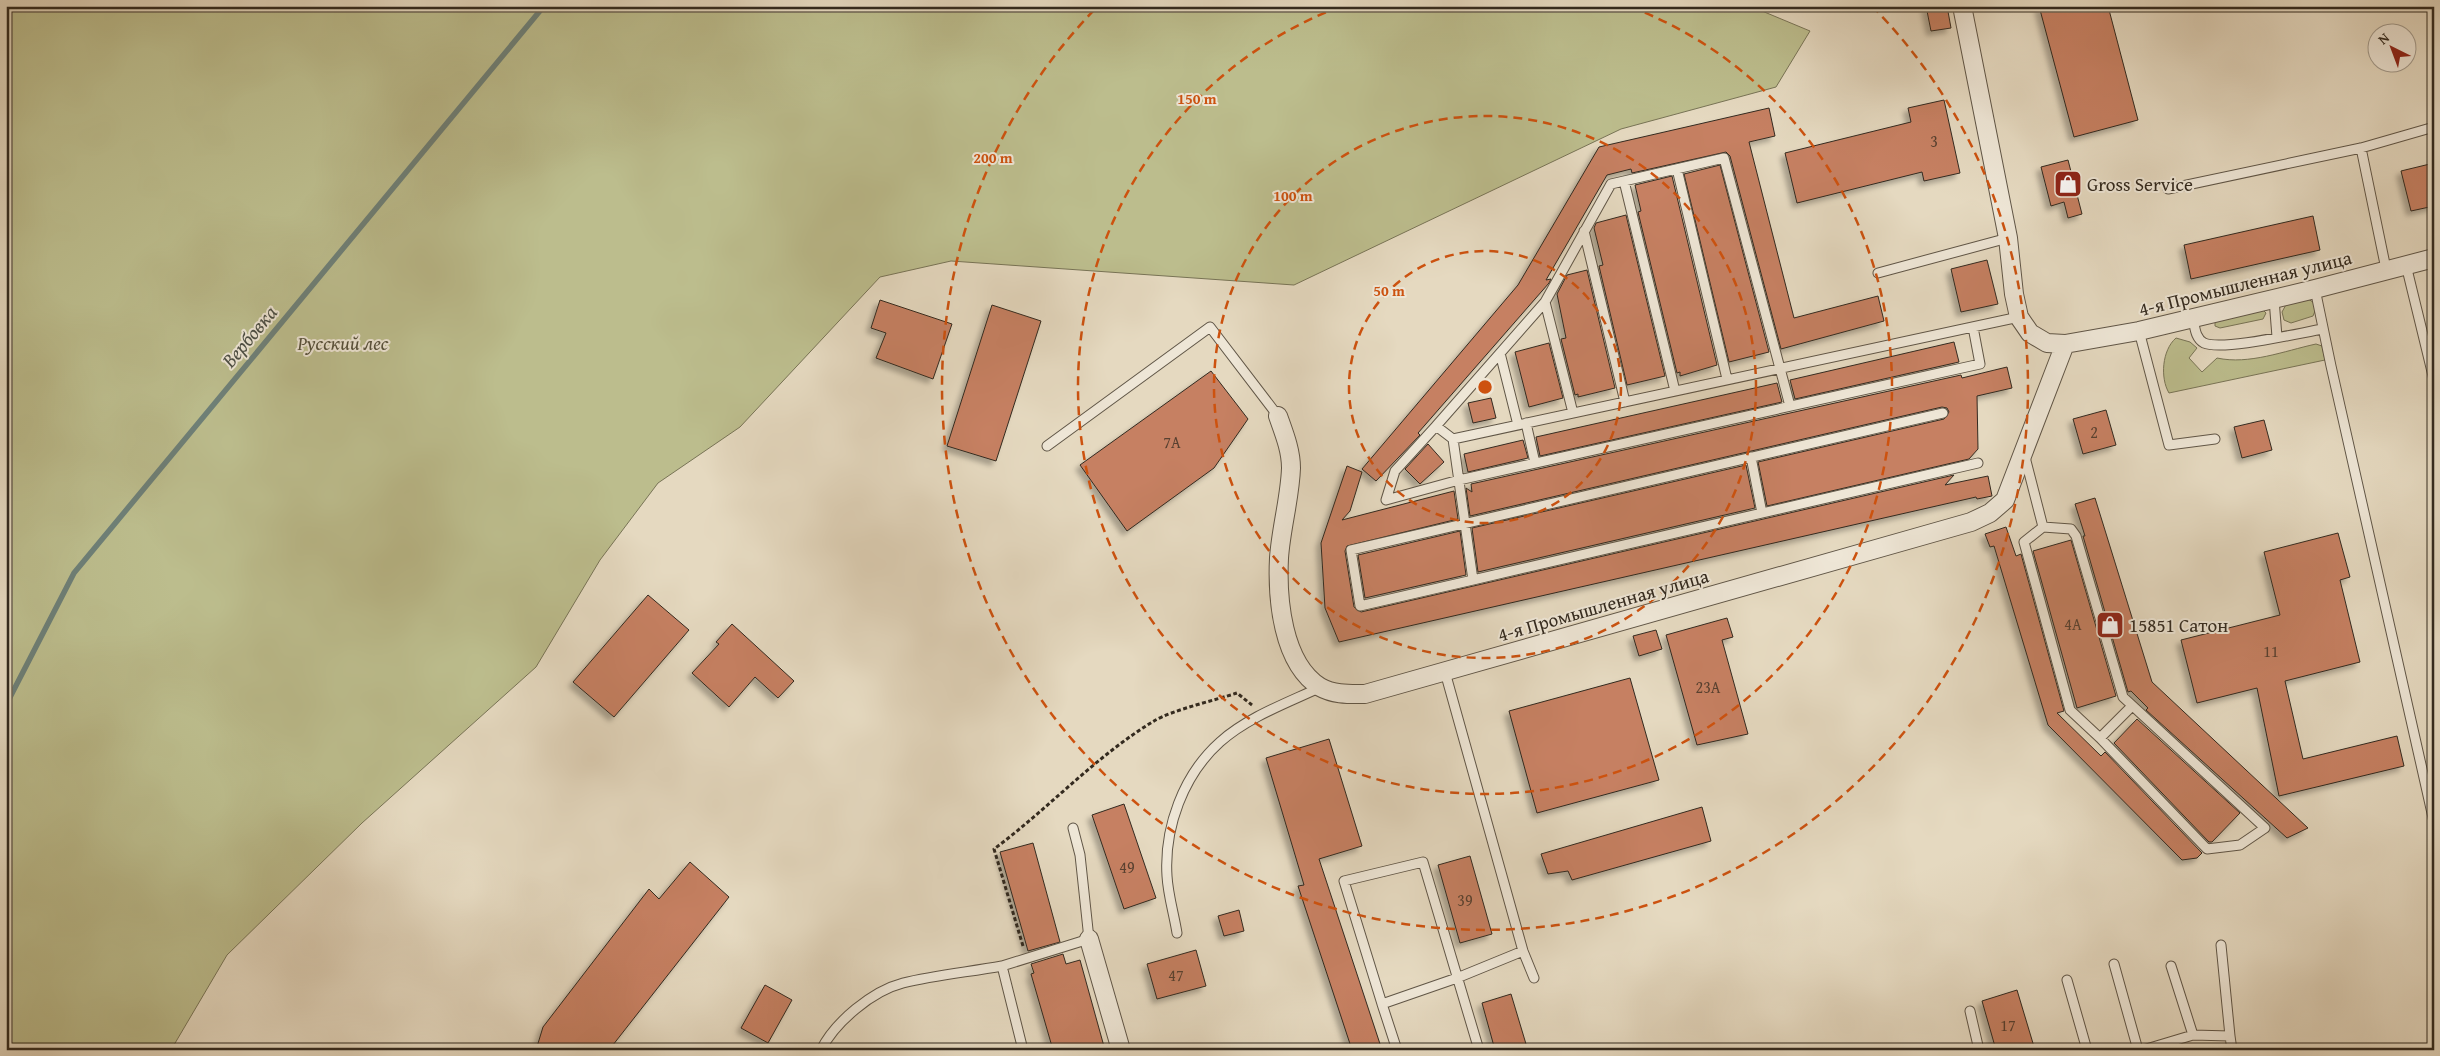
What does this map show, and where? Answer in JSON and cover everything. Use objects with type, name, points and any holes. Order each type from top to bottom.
[{"type":"street","name":"4-я Промышленная улица","points":[[1962,6],[2008,238],[2014,294],[2019,317],[2030,333],[2047,343],[2065,344],[2139,331],[2316,289],[2386,269],[2434,258]]},
{"type":"street","name":"4-я Промышленная улица","points":[[1320,687],[1337,694],[1365,694],[1971,522],[1990,513],[2005,500],[2065,344]]},
{"type":"street","points":[[1278,416],[1288,445],[1291,468],[1279,558],[1278,592],[1289,645],[1298,663],[1320,687]]},
{"type":"street","points":[[1089,939],[1121,1050]]},
{"type":"lane","points":[[2168,188],[2361,148],[2434,127]]},
{"type":"lane","points":[[2361,148],[2386,269]]},
{"type":"lane","points":[[1790,406],[1724,158],[1611,184],[1545,302],[1396,471],[1386,500],[1459,480],[1980,364],[1973,327]]},
{"type":"lane","points":[[1677,169],[1727,380]]},
{"type":"lane","points":[[1624,181],[1675,391]]},
{"type":"lane","points":[[1584,231],[1625,402]]},
{"type":"lane","points":[[1878,273],[2008,238]]},
{"type":"lane","points":[[2406,264],[2434,380]]},
{"type":"lane","points":[[2316,289],[2323,330],[2434,822]]},
{"type":"lane","points":[[2274,299],[2277,337]]},
{"type":"lane","points":[[1545,302],[1573,413]]},
{"type":"lane","points":[[1453,439],[2019,317]]},
{"type":"lane","points":[[2193,319],[2196,335],[2203,342],[2221,346],[2323,330]]},
{"type":"lane","points":[[1047,446],[1210,327],[1278,416]]},
{"type":"lane","points":[[2139,331],[2169,445],[2216,439]]},
{"type":"lane","points":[[1500,353],[1535,463]]},
{"type":"lane","points":[[1943,413],[1351,550],[1360,606],[1978,463]]},
{"type":"lane","points":[[1436,426],[1453,439],[1474,580]]},
{"type":"lane","points":[[2023,452],[2043,527]]},
{"type":"lane","points":[[1751,457],[1762,513]]},
{"type":"lane","points":[[2043,527],[2071,529],[2076,536],[2123,697],[2265,828],[2240,845],[2207,849],[2100,738],[2070,710],[2024,542],[2043,527]]},
{"type":"lane","points":[[1445,672],[1522,951],[1534,978]]},
{"type":"lane","points":[[1177,933],[1167,876],[1170,832],[1181,795],[1199,766],[1220,742],[1262,715],[1320,687]]},
{"type":"lane","points":[[2100,738],[2132,706]]},
{"type":"lane","points":[[821,1050],[825,1042],[855,1007],[901,983],[1002,966],[1089,939],[1080,855],[1073,828]]},
{"type":"lane","points":[[1397,1050],[1344,882],[1423,862],[1479,1050]]},
{"type":"lane","points":[[2221,945],[2232,1050]]},
{"type":"lane","points":[[1382,1004],[1457,978],[1522,951]]},
{"type":"lane","points":[[2114,964],[2138,1050]]},
{"type":"lane","points":[[1002,966],[1023,1050]]},
{"type":"lane","points":[[2171,966],[2192,1035]]},
{"type":"lane","points":[[2067,980],[2087,1050]]},
{"type":"lane","points":[[1970,1011],[1978,1050]]},
{"type":"lane","points":[[2142,1050],[2160,1047],[2192,1035],[2230,1036]]},
{"type":"path","points":[[1027,958],[994,849],[1029,823],[1121,744],[1156,719],[1238,693],[1262,715]]},
{"type":"green space","name":"Русский лес","points":[[6,6],[1750,6],[1810,31],[1776,87],[1621,129],[1294,285],[951,261],[880,277],[740,427],[658,483],[600,560],[536,667],[362,823],[227,955],[171,1050],[6,1050]]},
{"type":"green space","points":[[2307,298],[2314,303],[2315,311],[2313,316],[2291,323],[2284,320],[2282,312],[2288,301]]},
{"type":"green space","points":[[2261,308],[2266,313],[2263,319],[2220,328],[2215,326],[2215,320]]},
{"type":"green space","points":[[2176,338],[2190,342],[2197,348],[2189,358],[2202,372],[2217,358],[2241,360],[2316,344],[2322,346],[2325,360],[2169,393],[2164,380],[2164,364],[2171,343]]},
{"type":"building","points":[[1926,6],[1947,6],[1951,28],[1931,31]]},
{"type":"building","points":[[2039,6],[2108,6],[2138,120],[2074,137]]},
{"type":"building","points":[[1944,100],[1960,173],[1924,181],[1922,172],[1797,203],[1785,153],[1911,122],[1908,108]]},
{"type":"building","points":[[1769,108],[1775,136],[1749,142],[1794,318],[1878,296],[1884,321],[1781,349],[1730,156],[1726,152],[1632,173],[1631,169],[1607,175],[1546,280],[1551,279],[1549,283],[1418,433],[1420,435],[1376,481],[1362,469],[1518,285],[1599,147]]},
{"type":"building","points":[[2068,160],[2082,214],[2068,218],[2064,202],[2051,206],[2041,167]]},
{"type":"building","points":[[2434,163],[2434,206],[2411,211],[2401,171]]},
{"type":"building","points":[[1720,165],[1769,352],[1729,362],[1684,174]]},
{"type":"building","points":[[1672,176],[1717,365],[1680,376],[1680,372],[1677,373],[1638,212],[1641,211],[1635,185]]},
{"type":"building","points":[[1626,215],[1665,376],[1627,385],[1599,266],[1603,265],[1594,228],[1596,223]]},
{"type":"building","points":[[2313,216],[2320,250],[2191,279],[2184,245]]},
{"type":"building","points":[[1987,260],[1998,304],[1961,312],[1951,269]]},
{"type":"building","points":[[1587,270],[1615,388],[1578,397],[1578,394],[1575,395],[1561,339],[1566,338],[1557,294],[1567,275]]},
{"type":"building","points":[[880,300],[952,324],[933,379],[876,358],[886,333],[871,328]]},
{"type":"building","points":[[992,305],[1041,321],[996,461],[947,446]]},
{"type":"building","points":[[1954,342],[1959,362],[1795,399],[1790,380]]},
{"type":"building","points":[[1549,343],[1563,398],[1529,407],[1515,352]]},
{"type":"building","points":[[2007,367],[2012,388],[1977,396],[1978,449],[1969,459],[1767,506],[1758,462],[1944,419],[1949,412],[1947,408],[1942,407],[1470,516],[1466,488],[1472,492],[1471,484],[1961,375],[1962,378]]},
{"type":"building","points":[[1211,371],[1248,419],[1214,468],[1127,531],[1080,465]]},
{"type":"building","points":[[1777,383],[1782,402],[1540,456],[1536,437]]},
{"type":"building","points":[[1491,398],[1496,418],[1473,423],[1468,403]]},
{"type":"building","points":[[2106,410],[2116,445],[2083,454],[2073,419]]},
{"type":"building","points":[[2264,420],[2272,450],[2242,458],[2234,427]]},
{"type":"building","points":[[1523,440],[1528,458],[1468,472],[1464,454]]},
{"type":"building","points":[[1428,444],[1444,462],[1420,484],[1405,469]]},
{"type":"building","points":[[1746,465],[1755,508],[1478,572],[1472,528]]},
{"type":"building","points":[[1347,466],[1362,472],[1350,511],[1342,520],[1454,491],[1458,519],[1347,546],[1345,551],[1354,607],[1361,612],[1954,475],[1945,485],[1988,476],[1992,496],[1977,499],[1976,497],[1339,642],[1325,608],[1321,543]]},
{"type":"building","points":[[2095,498],[2152,682],[2308,828],[2287,838],[2146,710],[2148,708],[2131,691],[2128,692],[2075,504]]},
{"type":"building","points":[[2006,527],[2016,556],[2021,554],[2064,711],[2057,713],[2101,756],[2105,752],[2202,853],[2197,858],[2182,860],[2048,725],[1994,546],[1990,547],[1985,534]]},
{"type":"building","points":[[1460,531],[1466,575],[1365,598],[1358,555]]},
{"type":"building","points":[[2338,533],[2350,577],[2340,580],[2360,662],[2285,681],[2303,759],[2397,736],[2404,766],[2279,796],[2257,688],[2197,703],[2181,640],[2280,615],[2264,552]]},
{"type":"building","points":[[2071,540],[2116,696],[2077,708],[2033,551]]},
{"type":"building","points":[[648,595],[689,630],[614,717],[573,682]]},
{"type":"building","points":[[1727,618],[1733,637],[1722,640],[1748,734],[1697,745],[1666,635]]},
{"type":"building","points":[[732,624],[794,681],[778,698],[755,677],[729,707],[692,673],[719,644],[716,642]]},
{"type":"building","points":[[1656,630],[1662,649],[1639,656],[1633,636]]},
{"type":"building","points":[[1630,678],[1659,780],[1537,813],[1509,711]]},
{"type":"building","points":[[2137,719],[2240,813],[2212,842],[2209,842],[2114,743]]},
{"type":"building","points":[[1329,739],[1362,846],[1319,859],[1382,1050],[1352,1050],[1298,886],[1304,885],[1266,758]]},
{"type":"building","points":[[1124,804],[1156,898],[1124,909],[1092,815]]},
{"type":"building","points":[[1702,807],[1711,841],[1572,880],[1568,871],[1548,874],[1541,854]]},
{"type":"building","points":[[1033,843],[1060,942],[1028,951],[1000,852]]},
{"type":"building","points":[[1470,856],[1492,934],[1460,943],[1438,865]]},
{"type":"building","points":[[690,862],[729,897],[609,1050],[536,1050],[543,1027],[649,889],[659,899]]},
{"type":"building","points":[[1239,910],[1244,931],[1224,936],[1218,916]]},
{"type":"building","points":[[1196,950],[1206,986],[1157,999],[1147,964]]},
{"type":"building","points":[[1063,954],[1066,964],[1080,960],[1105,1050],[1053,1050],[1031,974],[1034,973],[1031,964]]},
{"type":"building","points":[[765,985],[792,1000],[768,1043],[741,1028]]},
{"type":"building","points":[[2017,990],[2035,1050],[1996,1050],[1982,1001]]},
{"type":"building","points":[[1511,994],[1526,1044],[1515,1050],[1495,1050],[1482,1003]]},
{"type":"waterway","name":"Вербовка","points":[[6,705],[74,573],[544,6]]},
{"type":"place","name":"Gross Service","points":[[2068,184]]},
{"type":"place","name":"15851 Сатон","points":[[2110,625]]}]
